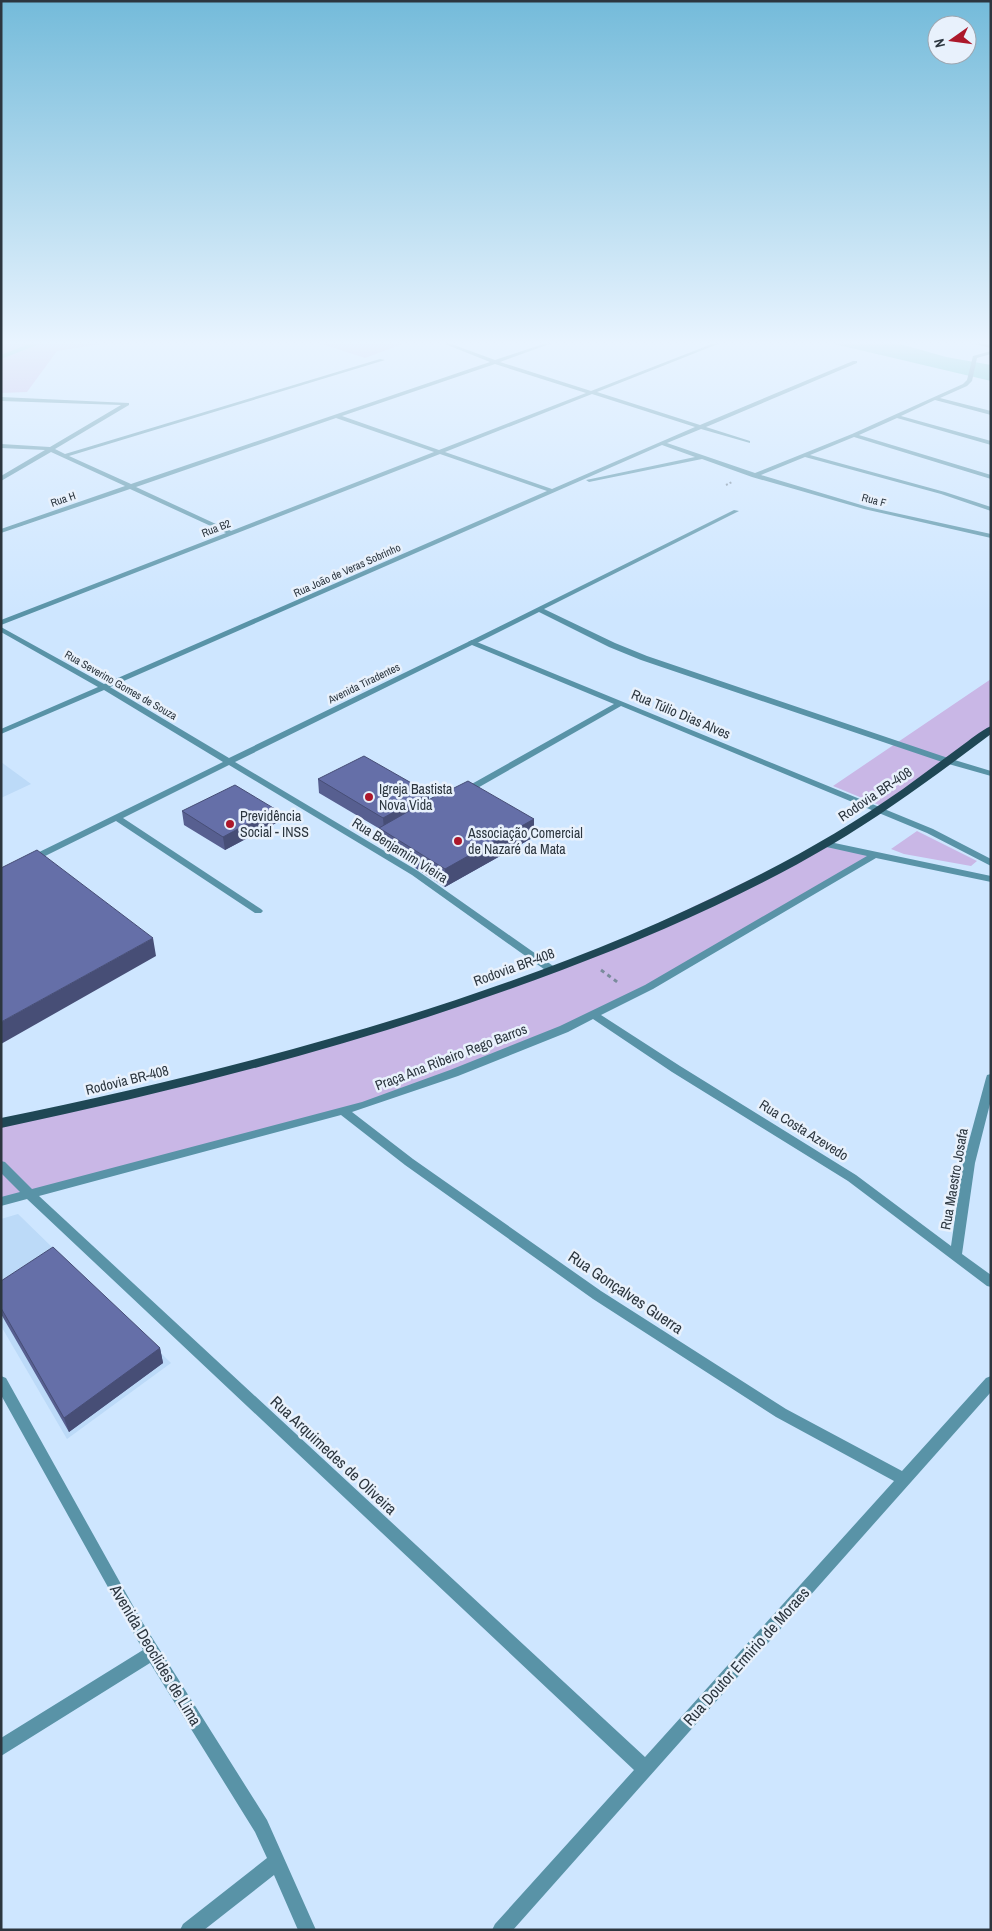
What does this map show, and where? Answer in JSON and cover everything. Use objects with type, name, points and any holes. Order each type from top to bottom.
[{"type":"main road","name":"Rodovia BR-408","points":[[1,1123],[85,1106],[282,1057],[428,1014],[552,970],[671,922],[825,844],[878,811],[991,729]]},
{"type":"street","points":[[1,479],[78,432]]},
{"type":"street","points":[[64,456],[143,432]]},
{"type":"street","points":[[132,486],[289,432]]},
{"type":"street","points":[[382,432],[552,492]]},
{"type":"street","name":"Rua B2","points":[[1,623],[489,432]]},
{"type":"street","name":"Rua João de Veras Sobrinho","points":[[1,732],[689,432]]},
{"type":"street","points":[[717,432],[748,442]]},
{"type":"street","points":[[754,476],[860,432]]},
{"type":"street","points":[[953,432],[991,443]]},
{"type":"street","points":[[854,435],[991,477]]},
{"type":"street","name":"Rua F","points":[[662,443],[754,476],[889,514],[991,536]]},
{"type":"street","points":[[1,446],[49,449],[231,533]]},
{"type":"street","points":[[804,455],[943,493],[991,509]]},
{"type":"street","points":[[568,484],[701,458]]},
{"type":"street","name":"Rua H","points":[[1,531],[132,486]]},
{"type":"street","name":"Avenida Tiradentes","points":[[19,865],[736,511]]},
{"type":"street","points":[[539,609],[612,645],[644,658],[991,774]]},
{"type":"street","name":"Rua Severino Gomes de Souza","points":[[1,629],[104,687],[229,762]]},
{"type":"street","name":"Rua Túlio Dias Alves","points":[[472,642],[564,682],[621,703],[878,811]]},
{"type":"street","points":[[456,797],[621,703]]},
{"type":"street","name":"Rua Benjamim Vieira","points":[[229,762],[374,844],[552,970]]},
{"type":"street","points":[[878,811],[930,831],[991,863]]},
{"type":"street","points":[[116,818],[258,911]]},
{"type":"street","points":[[825,844],[991,879]]},
{"type":"street","name":"Praça Ana Ribeiro Rego Barros","points":[[1,1202],[343,1111],[454,1073],[564,1029],[634,994],[753,928],[876,854]]},
{"type":"street","name":"Rua Costa Azevedo","points":[[594,1014],[676,1069],[852,1178],[991,1282]]},
{"type":"street","name":"Rua Maestro Josafa","points":[[956,1256],[969,1163],[991,1078]]},
{"type":"street","name":"Rua Gonçalves Guerra","points":[[343,1111],[410,1162],[597,1295],[781,1413],[904,1479]]},
{"type":"street","name":"Rua Arquimedes de Oliveira","points":[[1,1165],[29,1194],[645,1769]]},
{"type":"street","name":"Avenida Deoclides de Lima","points":[[1,1382],[136,1625],[261,1826],[307,1930]]},
{"type":"street","name":"Rua Doutor Ermirio de Moraes","points":[[501,1930],[991,1382]]},
{"type":"street","points":[[1,1748],[153,1652]]},
{"type":"street","points":[[189,1930],[276,1862]]},
{"type":"path","points":[[601,970],[634,994]]},
{"type":"shaded area","points":[[991,679],[991,729],[884,807],[833,786]]},
{"type":"shaded area","points":[[1,762],[31,784],[1,798]]},
{"type":"shaded area","points":[[917,831],[977,861],[971,866],[904,854],[891,849]]},
{"type":"shaded area","points":[[825,844],[876,854],[753,928],[564,1029],[365,1105],[1,1203],[1,1123],[282,1057],[552,970],[602,950]]},
{"type":"shaded area","points":[[18,1214],[171,1363],[67,1439],[1,1326],[1,1219]]},
{"type":"building","points":[[364,756],[429,793],[383,818],[318,779]]},
{"type":"building","name":"Associação Comercial de Nazaré da Mata","points":[[468,781],[534,819],[445,869],[379,828],[439,794]]},
{"type":"building","points":[[235,785],[275,809],[223,837],[182,811]]},
{"type":"building","points":[[37,850],[153,938],[1,1022],[1,868]]},
{"type":"building","points":[[53,1247],[160,1348],[64,1418],[1,1308],[1,1281]]},
{"type":"place","name":"Igreja Bastista Nova Vida","points":[[369,797]]},
{"type":"place","name":"Previdência Social - INSS","points":[[230,824]]},
{"type":"place","name":"Associação Comercial de Nazaré da Mata","points":[[458,841]]}]
